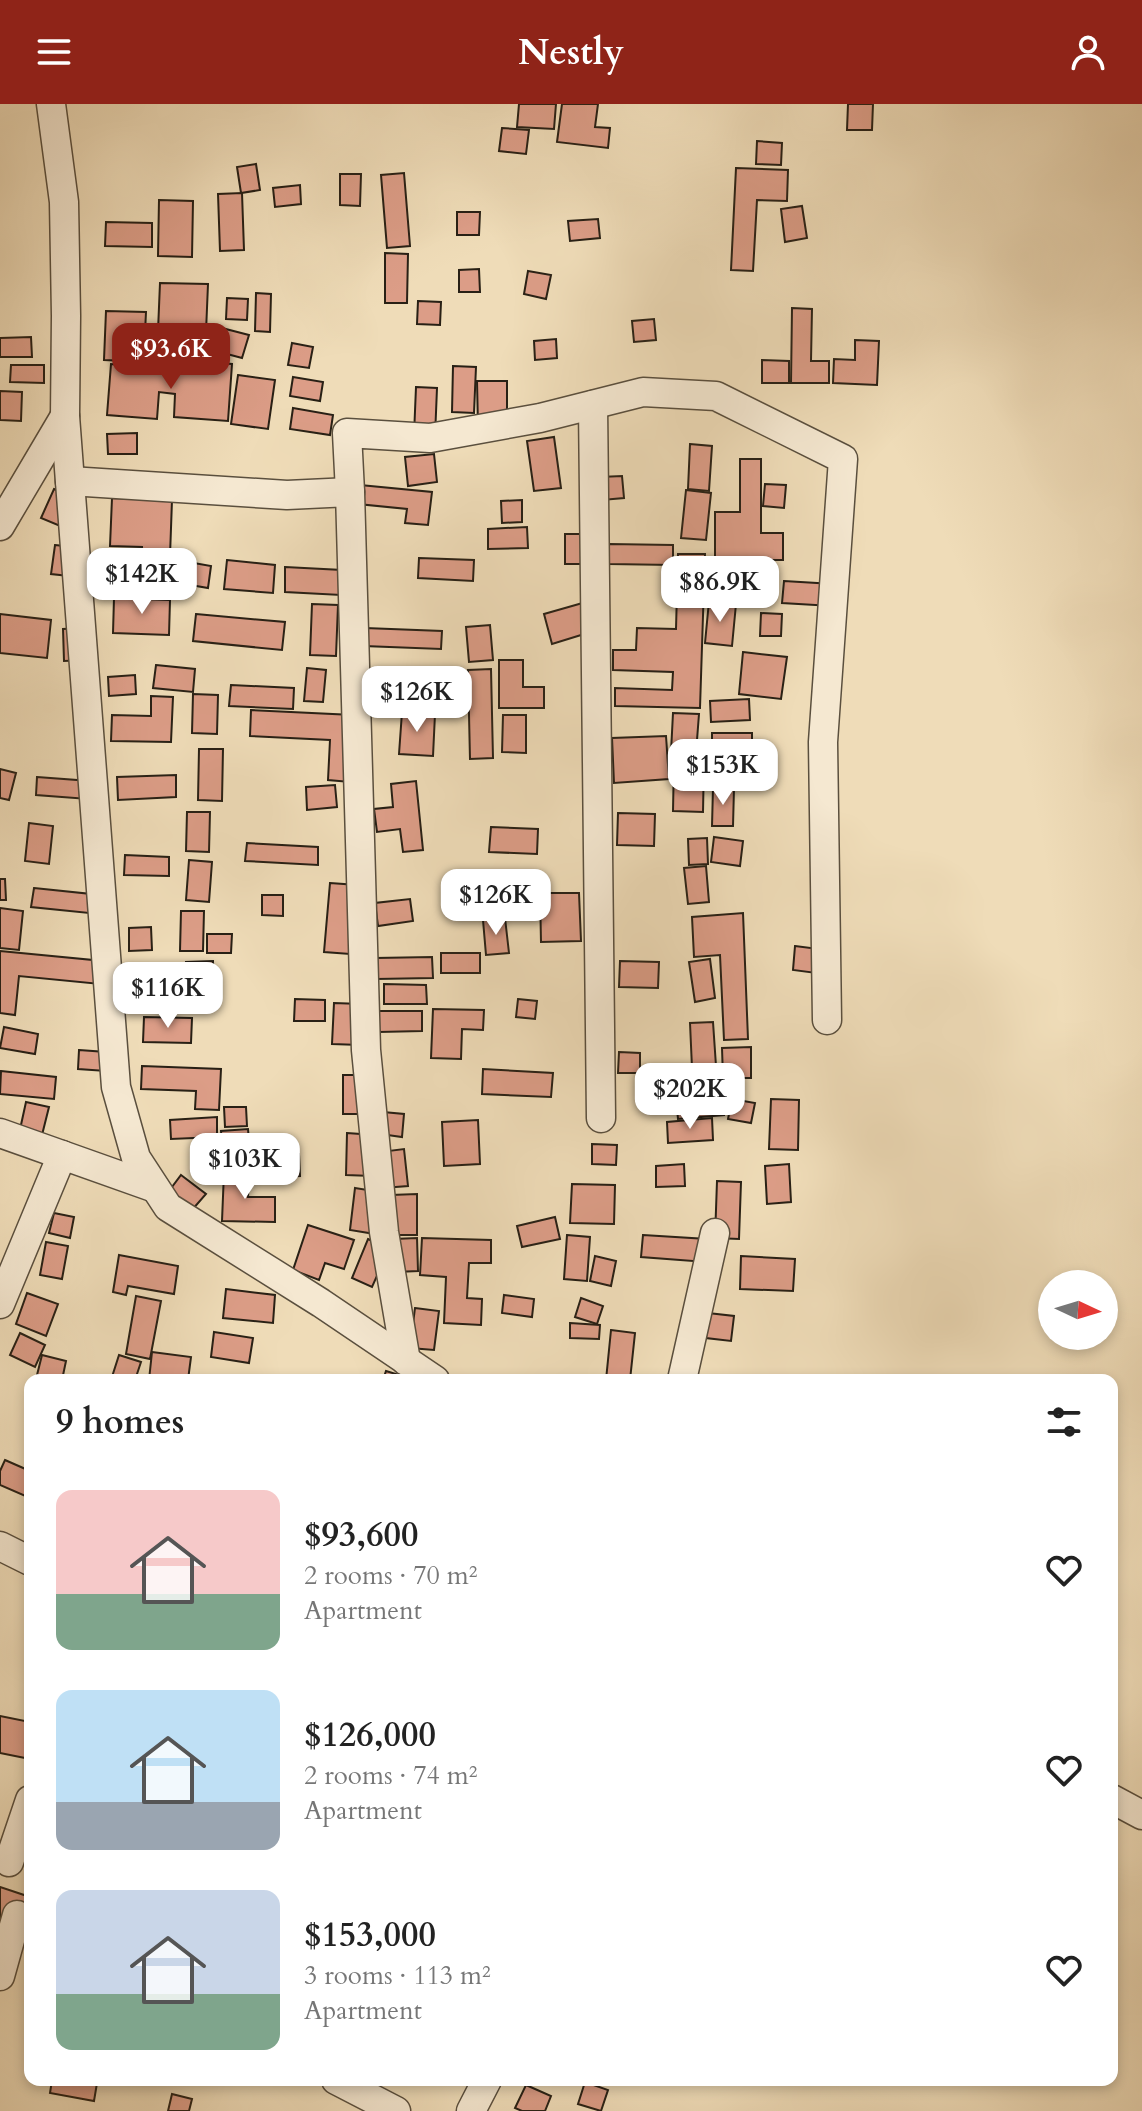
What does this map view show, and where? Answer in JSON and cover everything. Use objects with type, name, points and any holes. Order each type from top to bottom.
[{"type":"street","points":[[51,104],[64,202],[65,416],[116,1087],[136,1158],[168,1207],[321,1303],[426,1374]]},
{"type":"street","points":[[406,1361],[384,1232],[366,1050],[347,433],[430,438],[540,418],[643,392],[716,396],[843,459],[823,742],[827,1020]]},
{"type":"street","points":[[593,405],[601,1118]]},
{"type":"street","points":[[0,526],[65,416]]},
{"type":"street","points":[[70,481],[287,495],[350,492]]},
{"type":"street","points":[[0,1133],[155,1188]]},
{"type":"street","points":[[0,1304],[62,1155]]},
{"type":"street","points":[[683,1374],[715,1233]]},
{"type":"street","points":[[0,1546],[24,1558]]},
{"type":"street","points":[[1118,1802],[1142,1815]]},
{"type":"street","points":[[9,1862],[24,1818]]},
{"type":"street","points":[[0,1976],[17,1915],[24,1919]]},
{"type":"street","points":[[348,2086],[396,2111]]},
{"type":"street","points":[[471,2111],[484,2086]]},
{"type":"building","points":[[519,104],[556,104],[554,129],[517,127]]},
{"type":"building","points":[[562,104],[598,104],[595,127],[610,128],[608,148],[557,142]]},
{"type":"building","points":[[848,104],[873,104],[872,130],[847,130]]},
{"type":"building","points":[[502,128],[529,130],[526,154],[499,151]]},
{"type":"building","points":[[757,141],[782,143],[781,165],[756,164]]},
{"type":"building","points":[[256,164],[260,190],[241,193],[237,167]]},
{"type":"building","points":[[736,168],[788,170],[787,201],[757,200],[753,271],[731,270]]},
{"type":"building","points":[[404,173],[410,246],[387,248],[381,175]]},
{"type":"building","points":[[340,174],[361,174],[360,206],[340,205]]},
{"type":"building","points":[[300,185],[301,204],[275,207],[273,188]]},
{"type":"building","points":[[242,193],[244,250],[220,251],[218,194]]},
{"type":"building","points":[[159,200],[193,201],[192,257],[158,256]]},
{"type":"building","points":[[802,206],[807,238],[785,242],[781,209]]},
{"type":"building","points":[[457,212],[480,212],[479,235],[457,235]]},
{"type":"building","points":[[598,219],[600,238],[570,241],[568,221]]},
{"type":"building","points":[[106,222],[152,223],[152,247],[105,246]]},
{"type":"building","points":[[385,253],[408,254],[407,303],[385,303]]},
{"type":"building","points":[[479,269],[480,292],[459,292],[459,270]]},
{"type":"building","points":[[528,271],[551,275],[546,299],[524,294]]},
{"type":"building","points":[[160,283],[208,284],[206,332],[158,331]]},
{"type":"building","points":[[256,293],[271,294],[270,332],[255,331]]},
{"type":"building","points":[[227,298],[248,299],[247,320],[226,319]]},
{"type":"building","points":[[418,301],[441,302],[440,325],[417,324]]},
{"type":"building","points":[[792,308],[812,309],[811,361],[829,361],[829,383],[791,383]]},
{"type":"building","points":[[106,311],[146,312],[145,333],[177,334],[176,363],[104,360]]},
{"type":"building","points":[[654,319],[656,340],[634,342],[632,321]]},
{"type":"building","points":[[218,327],[249,335],[242,358],[212,350]]},
{"type":"building","points":[[31,337],[32,357],[0,357],[0,338]]},
{"type":"building","points":[[556,339],[557,358],[535,360],[534,341]]},
{"type":"building","points":[[855,340],[879,341],[877,385],[833,383],[834,359],[855,360]]},
{"type":"building","points":[[292,343],[313,347],[309,368],[288,365]]},
{"type":"building","points":[[762,360],[789,361],[789,383],[762,383]]},
{"type":"building","points":[[205,362],[232,364],[228,421],[174,417],[175,394],[159,392],[157,419],[107,415],[111,364],[205,371]]},
{"type":"building","points":[[11,365],[44,365],[44,383],[10,382]]},
{"type":"building","points":[[453,366],[476,367],[474,413],[452,412]]},
{"type":"building","points":[[238,375],[275,380],[268,429],[231,424]]},
{"type":"building","points":[[293,377],[323,382],[320,401],[290,396]]},
{"type":"building","points":[[477,381],[507,381],[507,426],[478,427]]},
{"type":"building","points":[[416,387],[437,388],[435,437],[414,435]]},
{"type":"building","points":[[0,391],[22,392],[21,421],[0,420]]},
{"type":"building","points":[[293,408],[333,415],[330,435],[290,429]]},
{"type":"building","points":[[137,433],[137,454],[108,454],[107,434]]},
{"type":"building","points":[[554,437],[561,488],[534,491],[527,441]]},
{"type":"building","points":[[690,444],[712,446],[709,491],[688,489]]},
{"type":"building","points":[[434,454],[437,482],[408,486],[405,457]]},
{"type":"building","points":[[740,459],[761,459],[761,533],[783,533],[783,560],[715,560],[715,512],[740,512]]},
{"type":"building","points":[[622,476],[624,498],[602,500],[600,477]]},
{"type":"building","points":[[765,484],[786,485],[784,508],[763,506]]},
{"type":"building","points":[[360,485],[432,492],[428,525],[405,523],[407,509],[358,504]]},
{"type":"building","points":[[54,489],[78,499],[65,528],[41,518]]},
{"type":"building","points":[[686,490],[711,493],[706,540],[681,538]]},
{"type":"building","points":[[112,498],[172,500],[169,584],[116,582],[116,569],[141,570],[142,547],[110,546]]},
{"type":"building","points":[[522,500],[522,522],[502,523],[501,501]]},
{"type":"building","points":[[527,527],[528,548],[488,549],[488,529]]},
{"type":"building","points":[[565,534],[589,534],[589,564],[565,564]]},
{"type":"building","points":[[609,544],[673,545],[673,565],[609,564]]},
{"type":"building","points":[[55,545],[82,548],[78,577],[51,574]]},
{"type":"building","points":[[678,554],[705,554],[700,708],[615,706],[615,688],[672,690],[673,672],[613,670],[613,650],[636,650],[637,628],[676,629]]},
{"type":"building","points":[[419,558],[474,560],[473,581],[418,578]]},
{"type":"building","points":[[177,560],[211,566],[208,588],[173,582]]},
{"type":"building","points":[[227,560],[275,565],[273,593],[224,589]]},
{"type":"building","points":[[285,567],[342,570],[341,595],[285,592]]},
{"type":"building","points":[[784,581],[833,584],[832,606],[782,603]]},
{"type":"building","points":[[114,598],[170,600],[169,635],[113,633]]},
{"type":"building","points":[[709,601],[736,604],[732,646],[705,643]]},
{"type":"building","points":[[586,602],[594,631],[552,644],[544,614]]},
{"type":"building","points":[[312,604],[338,605],[336,656],[310,655]]},
{"type":"building","points":[[761,613],[782,614],[781,636],[760,636]]},
{"type":"building","points":[[0,614],[51,620],[47,658],[0,653]]},
{"type":"building","points":[[196,614],[285,622],[282,650],[193,641]]},
{"type":"building","points":[[490,625],[493,660],[469,662],[466,627]]},
{"type":"building","points":[[84,628],[85,660],[64,661],[63,629]]},
{"type":"building","points":[[365,628],[442,631],[441,649],[364,646]]},
{"type":"building","points":[[743,652],[787,657],[781,699],[739,694]]},
{"type":"building","points":[[499,660],[523,660],[523,687],[544,687],[544,708],[499,708]]},
{"type":"building","points":[[156,665],[195,669],[193,692],[153,688]]},
{"type":"building","points":[[307,668],[326,670],[323,702],[304,701]]},
{"type":"building","points":[[491,669],[493,758],[470,759],[468,670]]},
{"type":"building","points":[[417,672],[418,697],[366,699],[365,674]]},
{"type":"building","points":[[135,675],[136,694],[109,696],[108,677]]},
{"type":"building","points":[[231,685],[294,688],[293,709],[229,706]]},
{"type":"building","points":[[193,694],[218,695],[217,734],[192,733]]},
{"type":"building","points":[[151,696],[173,697],[171,742],[111,741],[112,715],[151,716]]},
{"type":"building","points":[[749,699],[750,720],[711,722],[710,701]]},
{"type":"building","points":[[251,710],[353,715],[350,782],[328,780],[330,740],[250,736]]},
{"type":"building","points":[[402,712],[435,714],[433,756],[399,754]]},
{"type":"building","points":[[673,713],[699,714],[696,753],[671,752]]},
{"type":"building","points":[[503,715],[526,715],[526,753],[502,752]]},
{"type":"building","points":[[712,733],[752,733],[752,757],[712,757]]},
{"type":"building","points":[[666,736],[669,779],[614,783],[612,738]]},
{"type":"building","points":[[199,749],[223,749],[222,801],[198,800]]},
{"type":"building","points":[[674,760],[704,760],[703,812],[673,811]]},
{"type":"building","points":[[0,769],[16,773],[9,800],[0,798]]},
{"type":"building","points":[[176,775],[176,797],[118,800],[117,777]]},
{"type":"building","points":[[37,777],[90,781],[88,799],[36,795]]},
{"type":"building","points":[[416,781],[423,850],[403,852],[400,829],[377,832],[374,809],[393,807],[391,784]]},
{"type":"building","points":[[335,785],[337,807],[307,810],[306,787]]},
{"type":"building","points":[[713,788],[734,788],[733,826],[712,826]]},
{"type":"building","points":[[187,812],[210,812],[209,852],[186,851]]},
{"type":"building","points":[[618,813],[655,814],[654,846],[617,845]]},
{"type":"building","points":[[29,823],[53,826],[49,864],[25,861]]},
{"type":"building","points":[[491,827],[538,829],[537,854],[489,852]]},
{"type":"building","points":[[714,837],[743,841],[740,866],[711,862]]},
{"type":"building","points":[[707,838],[708,864],[689,865],[688,839]]},
{"type":"building","points":[[247,843],[318,847],[318,865],[245,861]]},
{"type":"building","points":[[125,855],[169,857],[169,876],[124,875]]},
{"type":"building","points":[[189,860],[212,862],[209,902],[186,900]]},
{"type":"building","points":[[706,866],[709,902],[688,904],[684,868]]},
{"type":"building","points":[[0,879],[5,879],[6,900],[0,900]]},
{"type":"building","points":[[330,883],[357,885],[350,954],[324,952]]},
{"type":"building","points":[[34,888],[91,894],[89,913],[31,907]]},
{"type":"building","points":[[540,893],[579,893],[581,941],[541,942]]},
{"type":"building","points":[[471,894],[492,894],[491,917],[471,916]]},
{"type":"building","points":[[262,895],[283,895],[283,916],[262,915]]},
{"type":"building","points":[[410,899],[413,921],[378,926],[375,903]]},
{"type":"building","points":[[0,908],[23,911],[19,950],[0,948]]},
{"type":"building","points":[[181,911],[204,911],[203,951],[180,951]]},
{"type":"building","points":[[743,913],[748,1039],[724,1040],[720,955],[694,957],[692,917]]},
{"type":"building","points":[[505,918],[509,953],[486,955],[483,920]]},
{"type":"building","points":[[151,927],[152,950],[129,951],[129,928]]},
{"type":"building","points":[[207,934],[232,934],[231,953],[207,953]]},
{"type":"building","points":[[795,946],[819,949],[816,973],[793,970]]},
{"type":"building","points":[[0,951],[103,961],[100,984],[19,976],[15,1015],[0,1013]]},
{"type":"building","points":[[441,953],[480,953],[480,973],[441,973]]},
{"type":"building","points":[[432,957],[433,978],[376,979],[375,958]]},
{"type":"building","points":[[710,959],[715,998],[695,1002],[689,962]]},
{"type":"building","points":[[213,961],[214,1001],[187,1002],[186,962]]},
{"type":"building","points":[[620,961],[659,962],[658,988],[619,987]]},
{"type":"building","points":[[138,981],[172,988],[167,1012],[134,1005]]},
{"type":"building","points":[[384,984],[426,985],[427,1004],[384,1004]]},
{"type":"building","points":[[295,999],[325,1000],[325,1021],[294,1021]]},
{"type":"building","points":[[518,999],[537,1001],[535,1019],[516,1017]]},
{"type":"building","points":[[334,1003],[361,1004],[360,1045],[332,1044]]},
{"type":"building","points":[[433,1009],[484,1010],[483,1030],[462,1029],[461,1059],[431,1058]]},
{"type":"building","points":[[379,1011],[422,1011],[422,1031],[379,1032]]},
{"type":"building","points":[[144,1017],[192,1018],[191,1043],[143,1042]]},
{"type":"building","points":[[713,1022],[716,1066],[692,1068],[690,1023]]},
{"type":"building","points":[[4,1027],[38,1034],[35,1054],[0,1048]]},
{"type":"building","points":[[751,1047],[751,1078],[723,1078],[722,1048]]},
{"type":"building","points":[[79,1050],[106,1052],[106,1071],[78,1069]]},
{"type":"building","points":[[619,1052],[640,1053],[640,1073],[618,1073]]},
{"type":"building","points":[[142,1066],[221,1069],[219,1110],[195,1109],[196,1091],[141,1089]]},
{"type":"building","points":[[483,1069],[553,1073],[551,1097],[482,1094]]},
{"type":"building","points":[[1,1071],[56,1077],[54,1099],[0,1094]]},
{"type":"building","points":[[343,1075],[363,1075],[365,1114],[343,1114]]},
{"type":"building","points":[[722,1094],[724,1115],[678,1119],[676,1098]]},
{"type":"building","points":[[732,1099],[755,1103],[751,1123],[728,1119]]},
{"type":"building","points":[[771,1099],[799,1100],[798,1150],[769,1149]]},
{"type":"building","points":[[26,1102],[49,1107],[41,1139],[19,1134]]},
{"type":"building","points":[[224,1107],[246,1107],[247,1126],[225,1127]]},
{"type":"building","points":[[383,1112],[404,1114],[402,1137],[380,1134]]},
{"type":"building","points":[[217,1117],[217,1137],[171,1139],[170,1120]]},
{"type":"building","points":[[712,1118],[713,1140],[668,1143],[667,1122]]},
{"type":"building","points":[[478,1120],[480,1164],[444,1166],[442,1122]]},
{"type":"building","points":[[248,1129],[251,1165],[224,1167],[221,1131]]},
{"type":"building","points":[[347,1133],[374,1135],[372,1176],[346,1175]]},
{"type":"building","points":[[592,1144],[617,1145],[616,1165],[592,1164]]},
{"type":"building","points":[[404,1149],[408,1186],[383,1188],[380,1152]]},
{"type":"building","points":[[299,1154],[300,1176],[281,1177],[279,1155]]},
{"type":"building","points":[[684,1164],[685,1186],[656,1187],[656,1166]]},
{"type":"building","points":[[789,1164],[791,1202],[767,1204],[765,1166]]},
{"type":"building","points":[[224,1172],[249,1172],[248,1197],[275,1197],[275,1222],[222,1221]]},
{"type":"building","points":[[181,1175],[206,1194],[192,1210],[169,1191]]},
{"type":"building","points":[[717,1181],[741,1182],[739,1239],[715,1238]]},
{"type":"building","points":[[572,1184],[615,1185],[614,1224],[570,1223]]},
{"type":"building","points":[[355,1188],[380,1192],[375,1234],[350,1230]]},
{"type":"building","points":[[417,1194],[417,1235],[391,1235],[391,1195]]},
{"type":"building","points":[[54,1213],[74,1217],[70,1238],[49,1233]]},
{"type":"building","points":[[555,1217],[560,1239],[522,1247],[517,1226]]},
{"type":"building","points":[[308,1225],[354,1240],[344,1269],[325,1263],[319,1280],[293,1270]]},
{"type":"building","points":[[567,1235],[590,1237],[587,1281],[564,1279]]},
{"type":"building","points":[[643,1235],[707,1239],[706,1262],[641,1257]]},
{"type":"building","points":[[417,1238],[418,1271],[396,1272],[394,1239]]},
{"type":"building","points":[[422,1238],[491,1240],[491,1263],[469,1263],[467,1298],[482,1299],[481,1325],[444,1323],[446,1277],[420,1275]]},
{"type":"building","points":[[368,1239],[389,1249],[372,1287],[352,1278]]},
{"type":"building","points":[[46,1242],[68,1246],[62,1279],[40,1275]]},
{"type":"building","points":[[119,1255],[178,1266],[174,1294],[128,1286],[126,1295],[113,1292]]},
{"type":"building","points":[[595,1256],[616,1261],[611,1286],[590,1281]]},
{"type":"building","points":[[741,1256],[795,1259],[793,1291],[740,1289]]},
{"type":"building","points":[[226,1289],[275,1295],[273,1323],[223,1318]]},
{"type":"building","points":[[27,1293],[58,1304],[46,1336],[16,1324]]},
{"type":"building","points":[[504,1295],[534,1299],[532,1317],[502,1313]]},
{"type":"building","points":[[136,1296],[161,1301],[150,1359],[126,1354]]},
{"type":"building","points":[[581,1298],[603,1306],[597,1324],[575,1317]]},
{"type":"building","points":[[415,1308],[439,1311],[434,1350],[410,1348]]},
{"type":"building","points":[[708,1313],[734,1316],[731,1341],[706,1338]]},
{"type":"building","points":[[570,1323],[600,1325],[599,1339],[570,1338]]},
{"type":"building","points":[[611,1330],[635,1333],[631,1374],[607,1374]]},
{"type":"building","points":[[214,1332],[253,1338],[249,1363],[211,1357]]},
{"type":"building","points":[[20,1333],[45,1345],[35,1367],[10,1355]]},
{"type":"building","points":[[152,1352],[191,1357],[189,1374],[150,1374]]},
{"type":"building","points":[[42,1355],[66,1361],[63,1374],[37,1374]]},
{"type":"building","points":[[119,1355],[141,1362],[137,1374],[113,1374]]},
{"type":"building","points":[[5,1460],[24,1468],[24,1495],[0,1485],[0,1471]]},
{"type":"building","points":[[0,1716],[24,1721],[24,1758],[0,1753]]},
{"type":"building","points":[[0,1887],[24,1895],[24,1905],[14,1933],[0,1929]]},
{"type":"building","points":[[51,2086],[96,2086],[94,2101],[50,2093]]},
{"type":"building","points":[[526,2086],[551,2096],[545,2111],[515,2108]]},
{"type":"building","points":[[584,2086],[608,2090],[601,2111],[578,2104]]},
{"type":"building","points":[[172,2094],[192,2099],[189,2111],[168,2111]]}]
